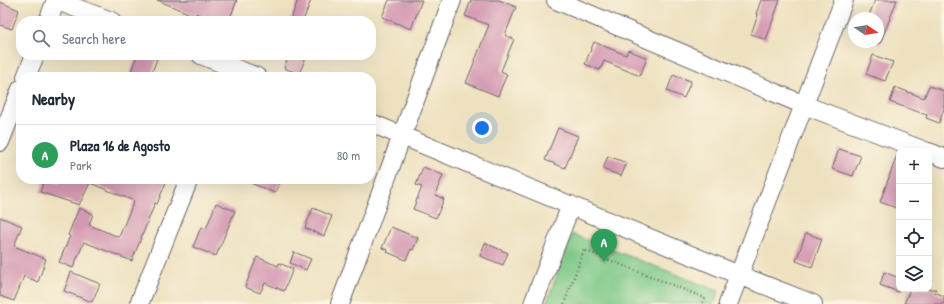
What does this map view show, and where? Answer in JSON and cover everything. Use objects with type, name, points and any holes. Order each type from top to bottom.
[{"type":"street","points":[[50,16],[56,0],[97,16]]},
{"type":"street","points":[[340,304],[452,0]]},
{"type":"street","points":[[556,0],[804,105],[918,148]]},
{"type":"street","points":[[728,304],[844,0]]},
{"type":"street","points":[[28,72],[32,60]]},
{"type":"street","points":[[210,60],[232,72]]},
{"type":"street","points":[[0,142],[16,102]]},
{"type":"street","points":[[376,125],[739,276],[813,304]]},
{"type":"street","points":[[932,153],[944,158]]},
{"type":"street","points":[[139,304],[187,184]]},
{"type":"street","points":[[533,304],[571,205]]},
{"type":"path","points":[[564,304],[584,250],[705,298],[702,304]]},
{"type":"green space","points":[[572,234],[719,291],[714,304],[546,304]]},
{"type":"building","points":[[157,0],[237,0],[231,16],[204,16],[196,13],[195,16]]},
{"type":"building","points":[[298,0],[311,0],[305,16],[292,16]]},
{"type":"building","points":[[389,0],[422,0],[411,29],[382,17]]},
{"type":"building","points":[[471,0],[499,0],[516,7],[505,35],[514,39],[501,71],[507,74],[498,96],[466,83],[489,25],[465,16]]},
{"type":"building","points":[[761,0],[780,0],[766,40],[751,34],[758,15],[756,14]]},
{"type":"building","points":[[875,0],[897,0],[884,34],[884,12],[870,12]]},
{"type":"building","points":[[0,2],[19,10],[12,29],[0,25]]},
{"type":"building","points":[[594,42],[626,55],[628,50],[647,58],[640,76],[604,61],[600,70],[585,64]]},
{"type":"building","points":[[873,55],[893,62],[885,81],[866,74]]},
{"type":"building","points":[[135,60],[157,60],[152,72],[131,72]]},
{"type":"building","points":[[287,60],[305,60],[300,72],[294,72],[284,68]]},
{"type":"building","points":[[673,75],[691,81],[684,98],[667,91]]},
{"type":"building","points":[[929,86],[944,91],[944,109],[939,123],[926,118],[927,115],[890,102],[895,87],[924,98]]},
{"type":"building","points":[[558,128],[578,136],[565,168],[545,160]]},
{"type":"building","points":[[839,149],[861,156],[853,176],[832,169]]},
{"type":"building","points":[[608,156],[627,163],[621,176],[603,169]]},
{"type":"building","points":[[896,158],[896,208],[880,202]]},
{"type":"building","points":[[423,167],[443,175],[435,195],[444,199],[436,218],[413,209],[422,187],[416,185]]},
{"type":"building","points":[[43,184],[90,184],[79,205],[40,192]]},
{"type":"building","points":[[92,184],[165,184],[157,204],[155,203],[132,261],[84,242],[73,268],[59,262],[70,236],[68,235],[79,208],[93,214],[89,225],[119,237],[134,201]]},
{"type":"building","points":[[253,184],[279,184],[275,193]]},
{"type":"building","points":[[216,203],[235,211],[216,256],[193,247],[201,227],[206,229]]},
{"type":"building","points":[[313,208],[332,216],[324,236],[305,228]]},
{"type":"building","points":[[0,217],[22,226],[14,246],[46,259],[38,282],[24,276],[14,301],[0,296]]},
{"type":"building","points":[[391,227],[418,238],[413,250],[411,249],[406,260],[387,252],[388,250],[382,248]]},
{"type":"building","points":[[806,233],[822,239],[812,267],[796,261]]},
{"type":"building","points":[[485,243],[508,253],[503,265],[480,256]]},
{"type":"building","points":[[294,252],[311,259],[306,270],[290,263]]},
{"type":"building","points":[[257,257],[278,266],[279,263],[293,269],[284,291],[265,283],[260,293],[245,287]]},
{"type":"building","points":[[71,272],[100,284],[92,302],[64,291]]},
{"type":"building","points":[[884,272],[896,277],[896,291],[880,285]]},
{"type":"building","points":[[932,289],[936,289],[934,292],[944,296],[944,304],[904,304],[909,292],[932,292]]},
{"type":"place","name":"Plaza 16 de Agosto","points":[[604,262]]}]
